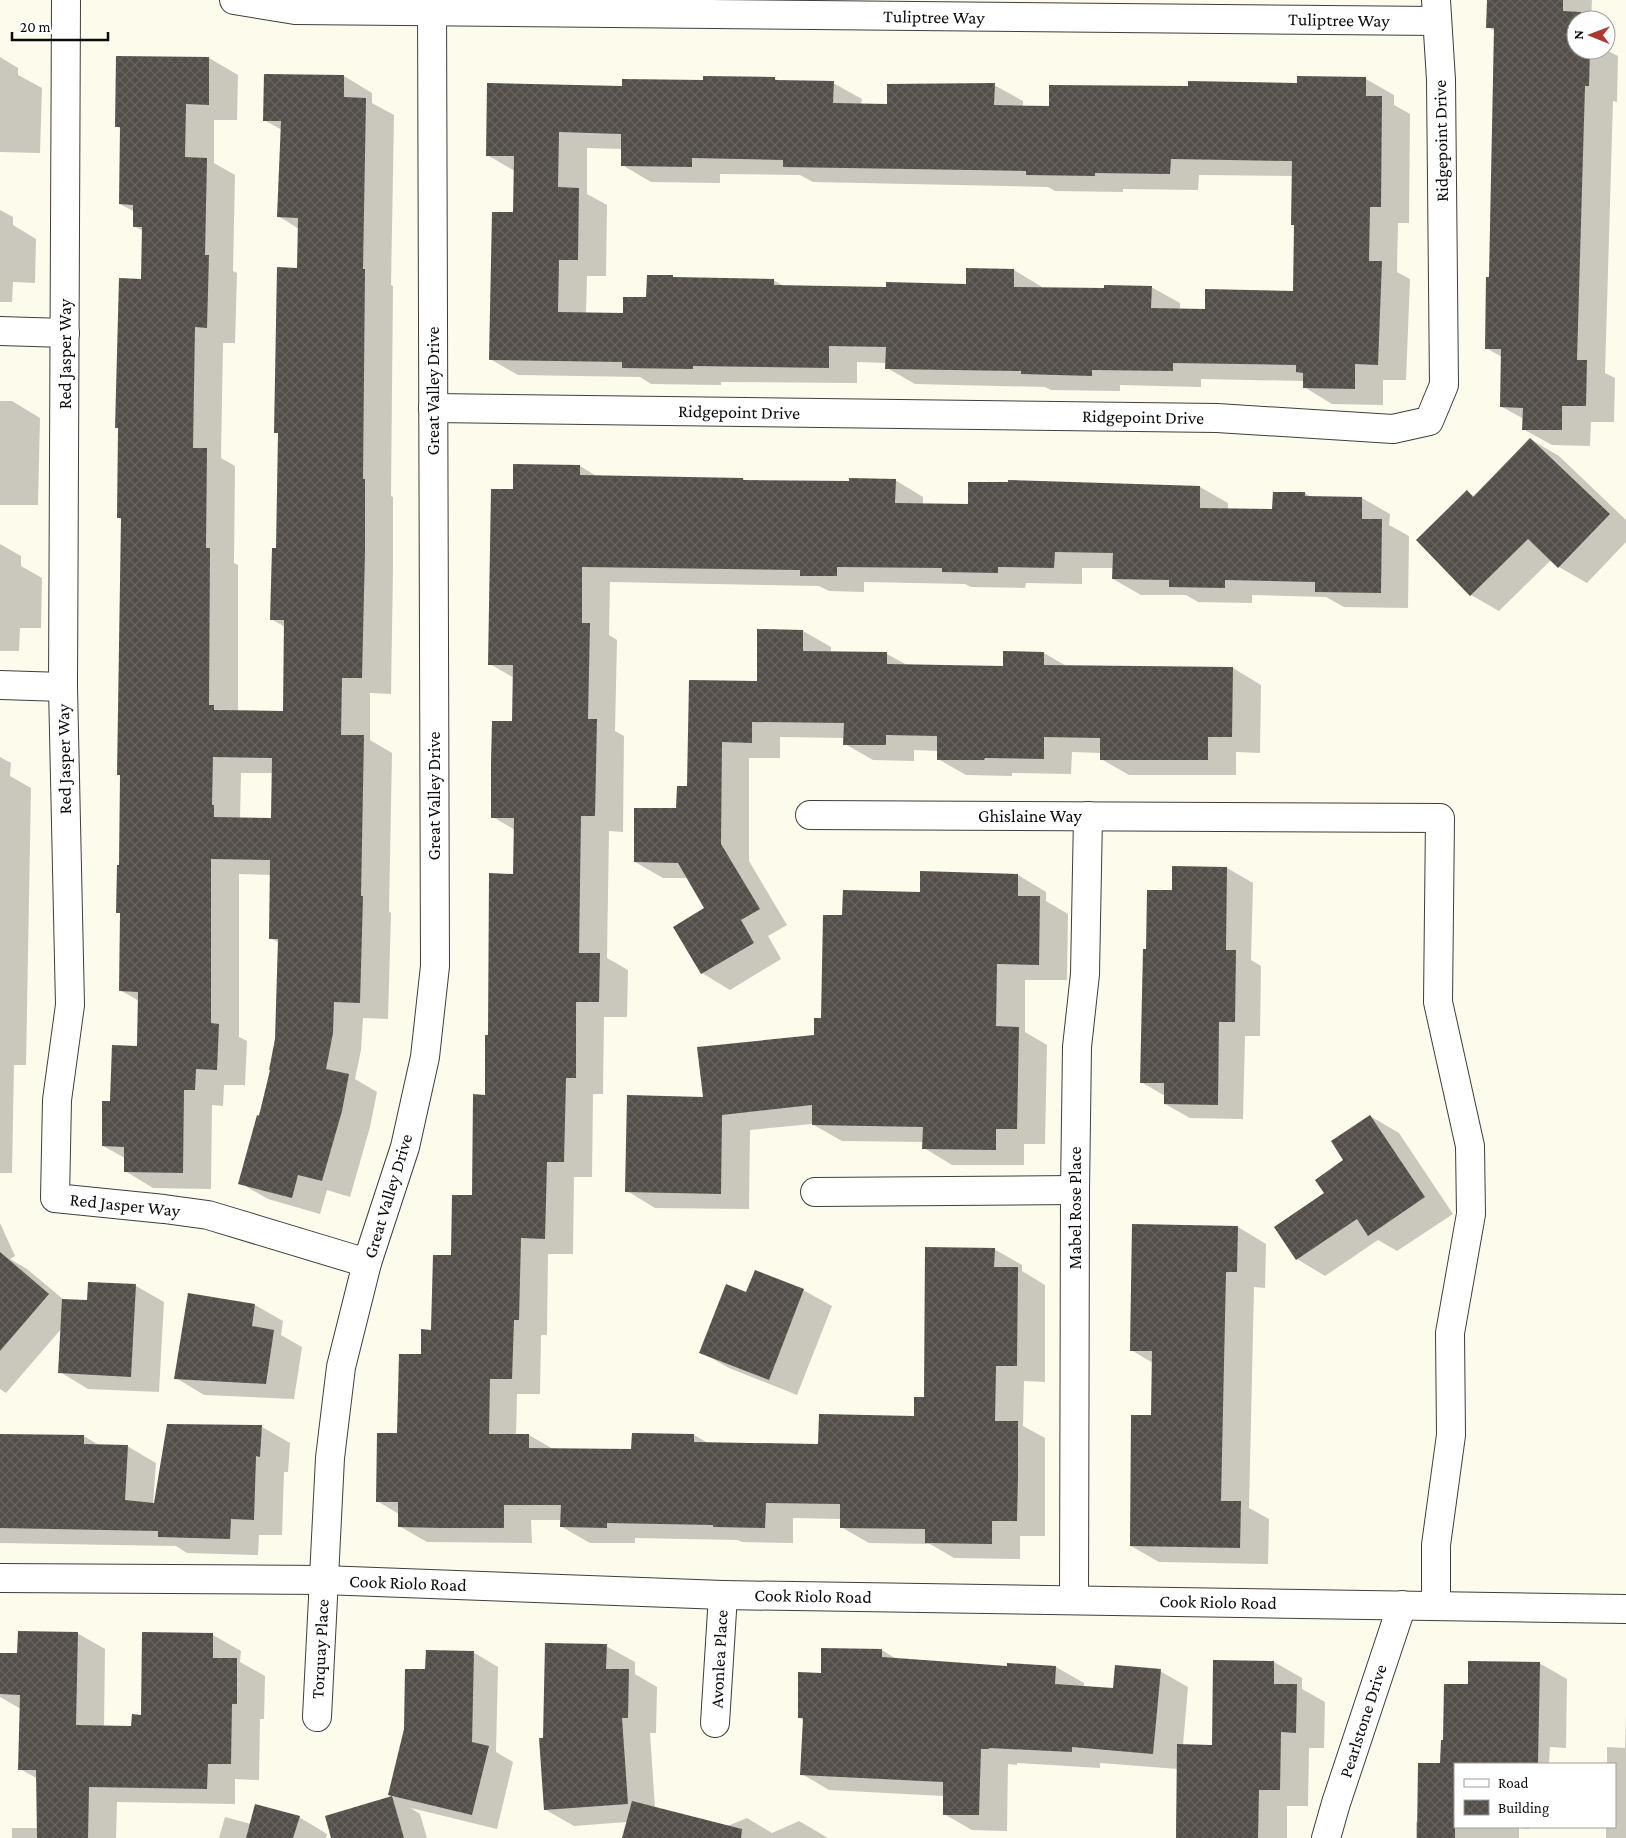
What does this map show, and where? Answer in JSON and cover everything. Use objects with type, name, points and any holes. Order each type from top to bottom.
[{"type":"street","name":"Red Jasper Way","points":[[66,0],[63,687],[70,1005],[57,1100],[55,1198],[208,1215],[367,1264]]},
{"type":"street","name":"Tuliptree Way","points":[[234,0],[295,10],[432,6],[1436,11]]},
{"type":"street","name":"Great Valley Drive","points":[[323,1580],[330,1458],[341,1367],[367,1264],[405,1147],[425,1057],[435,966],[432,6]]},
{"type":"street","name":"Ridgepoint Drive","points":[[433,408],[1216,418],[1394,429],[1429,421],[1444,386],[1440,80],[1436,11]]},
{"type":"street","points":[[0,332],[65,333]]},
{"type":"street","points":[[0,686],[63,687]]},
{"type":"street","name":"Ghislaine Way","points":[[810,815],[1440,818],[1438,1002],[1470,1146],[1471,1214],[1450,1333],[1451,1435],[1436,1545],[1436,1606]]},
{"type":"street","name":"Mabel Rose Place","points":[[1074,1600],[1077,1048],[1085,974],[1088,816]]},
{"type":"street","points":[[815,1192],[1075,1190]]},
{"type":"street","name":"Cook Riolo Road","points":[[0,1578],[323,1580],[722,1595],[1626,1609]]},
{"type":"street","name":"Torquay Place","points":[[317,1717],[323,1580]]},
{"type":"street","name":"Avonlea Place","points":[[715,1723],[722,1595]]},
{"type":"street","name":"Pearlstone Drive","points":[[1326,1838],[1402,1605]]},
{"type":"building","points":[[1487,0],[1563,0],[1563,11],[1566,11],[1566,60],[1590,60],[1589,86],[1585,86],[1577,360],[1587,360],[1586,406],[1562,406],[1562,430],[1522,430],[1523,408],[1500,407],[1501,349],[1485,349],[1486,277],[1489,277],[1494,28],[1486,28]]},
{"type":"building","points":[[116,56],[209,57],[209,105],[186,104],[185,157],[207,158],[205,255],[209,255],[207,328],[195,327],[193,448],[207,448],[206,548],[210,548],[209,705],[214,705],[214,710],[283,711],[284,620],[270,620],[272,548],[276,548],[278,433],[274,433],[277,267],[297,268],[298,218],[277,217],[281,121],[263,121],[264,74],[344,75],[344,97],[366,98],[363,269],[365,269],[363,479],[365,479],[365,551],[362,678],[342,678],[341,735],[364,735],[360,1003],[334,1002],[333,1033],[326,1069],[349,1074],[342,1111],[322,1181],[298,1175],[292,1198],[238,1184],[257,1115],[259,1116],[275,1039],[278,939],[269,939],[270,860],[211,859],[211,1023],[219,1024],[217,1070],[196,1069],[195,1090],[184,1090],[183,1173],[124,1172],[124,1147],[102,1146],[102,1101],[110,1101],[112,1045],[137,1046],[138,992],[119,991],[120,913],[116,913],[117,865],[119,865],[120,775],[117,775],[121,518],[117,518],[118,428],[115,428],[119,278],[141,279],[142,227],[133,227],[133,205],[119,204],[120,127],[115,127]],"holes":[[[213,757],[272,758],[271,818],[214,817],[214,805],[212,805]]]},
{"type":"building","points":[[703,76],[775,77],[775,80],[834,81],[833,103],[887,104],[887,84],[995,83],[994,105],[1049,106],[1049,85],[1188,86],[1188,81],[1297,83],[1297,76],[1366,77],[1366,96],[1382,96],[1381,207],[1370,207],[1369,261],[1382,261],[1378,365],[1355,364],[1355,389],[1303,388],[1303,373],[1296,372],[1296,365],[1173,363],[1173,371],[1092,370],[1092,376],[1021,374],[1021,371],[885,369],[886,347],[829,346],[829,368],[693,366],[693,369],[622,368],[622,362],[489,360],[492,212],[513,212],[514,156],[486,156],[487,83],[622,86],[622,79],[703,80]],"holes":[[[559,132],[621,134],[621,166],[692,167],[692,158],[783,160],[783,167],[1026,171],[1026,175],[1095,176],[1095,173],[1170,174],[1171,159],[1292,161],[1291,225],[1294,225],[1293,291],[1205,289],[1205,309],[1151,308],[1152,286],[1104,285],[1104,288],[1014,287],[1014,269],[966,268],[966,284],[886,282],[886,287],[774,285],[774,279],[647,275],[646,297],[623,297],[623,313],[558,312],[559,260],[578,260],[579,188],[558,187]]]},
{"type":"building","points":[[1530,438],[1610,514],[1558,568],[1528,539],[1470,596],[1416,540],[1467,490],[1473,497]]},
{"type":"building","points":[[513,464],[580,465],[580,475],[743,478],[743,480],[849,481],[849,478],[896,479],[895,503],[968,504],[968,482],[1008,482],[1008,480],[1200,486],[1200,508],[1272,509],[1273,492],[1305,492],[1305,496],[1362,497],[1362,519],[1382,519],[1381,593],[1315,592],[1315,582],[1225,580],[1225,588],[1169,587],[1169,580],[1112,579],[1113,553],[1055,552],[1054,568],[998,567],[998,573],[942,572],[942,568],[837,567],[837,576],[800,576],[800,570],[582,567],[582,623],[590,623],[588,719],[597,719],[595,816],[581,816],[579,953],[600,953],[599,1002],[576,1002],[576,1078],[566,1078],[564,1162],[547,1162],[545,1239],[521,1238],[519,1320],[514,1320],[512,1379],[490,1379],[489,1434],[529,1434],[529,1448],[631,1449],[632,1433],[694,1434],[694,1442],[818,1444],[819,1414],[914,1416],[914,1397],[924,1397],[925,1247],[995,1248],[994,1267],[1018,1267],[1017,1366],[996,1366],[995,1421],[1018,1421],[1018,1477],[1017,1521],[992,1521],[992,1544],[925,1543],[925,1529],[840,1528],[840,1504],[766,1503],[765,1528],[607,1523],[607,1528],[560,1527],[561,1505],[504,1505],[504,1528],[442,1528],[398,1527],[398,1502],[376,1502],[377,1433],[397,1433],[399,1354],[421,1354],[421,1329],[431,1330],[433,1255],[451,1255],[452,1195],[472,1195],[473,1094],[485,1095],[485,1035],[488,1035],[489,873],[513,874],[514,818],[491,818],[491,762],[492,721],[512,721],[513,665],[488,665],[491,489],[513,489]]},
{"type":"building","points":[[757,629],[803,630],[803,651],[887,652],[887,664],[1003,666],[1003,651],[1044,652],[1044,665],[1233,667],[1232,737],[1208,737],[1208,760],[1100,760],[1100,738],[1044,737],[1044,759],[985,758],[984,760],[937,760],[937,736],[886,735],[886,745],[843,745],[844,723],[752,722],[752,743],[722,742],[721,844],[760,909],[741,920],[754,943],[701,974],[673,927],[704,908],[678,863],[634,862],[634,808],[676,808],[677,786],[687,786],[689,680],[757,681]]},
{"type":"building","points":[[1172,866],[1227,867],[1226,950],[1236,950],[1235,1022],[1219,1022],[1218,1105],[1164,1104],[1164,1083],[1140,1083],[1143,949],[1146,949],[1147,890],[1172,890]]},
{"type":"building","points":[[920,871],[1018,874],[1018,896],[1040,896],[1039,965],[997,964],[996,1026],[1019,1027],[1017,1129],[996,1129],[996,1150],[922,1149],[923,1127],[812,1125],[812,1105],[722,1115],[721,1194],[625,1192],[627,1095],[703,1097],[697,1047],[814,1035],[814,1018],[821,1018],[823,915],[842,915],[843,890],[920,892]]},
{"type":"building","points":[[1370,1115],[1425,1197],[1368,1236],[1357,1219],[1296,1260],[1274,1227],[1324,1193],[1315,1180],[1343,1160],[1331,1141]]},
{"type":"building","points":[[1132,1224],[1238,1226],[1237,1272],[1226,1272],[1221,1501],[1241,1501],[1240,1548],[1130,1546],[1131,1415],[1151,1415],[1152,1351],[1130,1351]]},
{"type":"building","points":[[0,1252],[49,1294],[0,1351]]},
{"type":"building","points":[[755,1270],[804,1289],[769,1380],[699,1353],[726,1284],[746,1292]]},
{"type":"building","points":[[88,1282],[136,1284],[131,1377],[58,1373],[62,1299],[87,1300]]},
{"type":"building","points":[[188,1293],[255,1304],[252,1326],[274,1330],[266,1384],[174,1379]]},
{"type":"building","points":[[167,1424],[262,1425],[260,1457],[256,1456],[254,1520],[231,1519],[230,1539],[158,1537],[158,1531],[0,1528],[0,1434],[84,1435],[84,1444],[128,1445],[125,1500],[154,1503]]},
{"type":"building","points":[[18,1631],[78,1632],[76,1725],[131,1726],[132,1714],[141,1715],[142,1632],[213,1633],[213,1658],[237,1658],[237,1704],[232,1704],[231,1764],[208,1764],[207,1789],[89,1787],[88,1838],[37,1838],[36,1770],[18,1770],[20,1695],[0,1694],[0,1653],[17,1653]]},
{"type":"building","points":[[545,1643],[607,1644],[606,1669],[629,1669],[628,1718],[622,1718],[628,1804],[544,1810],[539,1738],[543,1738]]},
{"type":"building","points":[[821,1648],[882,1649],[882,1657],[1007,1666],[1007,1663],[1056,1666],[1055,1684],[1113,1688],[1115,1665],[1161,1669],[1153,1754],[1072,1747],[1072,1752],[981,1749],[979,1815],[943,1815],[943,1782],[800,1775],[803,1718],[798,1718],[798,1672],[821,1673]]},
{"type":"building","points":[[426,1650],[474,1651],[472,1742],[489,1746],[472,1815],[388,1795],[404,1729],[405,1669],[425,1669]]},
{"type":"building","points":[[1213,1660],[1274,1661],[1274,1684],[1297,1684],[1296,1733],[1281,1732],[1280,1790],[1259,1790],[1258,1838],[1176,1838],[1177,1744],[1212,1745]]},
{"type":"building","points":[[1468,1661],[1540,1662],[1538,1763],[1454,1763],[1455,1838],[1417,1838],[1418,1763],[1440,1763],[1441,1740],[1443,1740],[1444,1684],[1468,1684]]},
{"type":"building","points":[[392,1796],[404,1838],[331,1838],[325,1816]]},
{"type":"building","points":[[632,1801],[742,1829],[741,1838],[622,1838]]},
{"type":"building","points":[[255,1804],[300,1816],[293,1838],[246,1838]]}]
